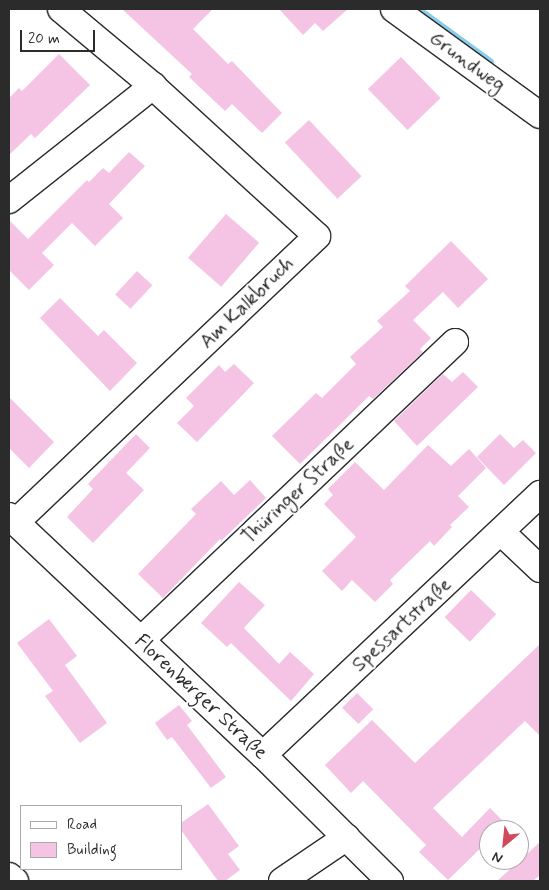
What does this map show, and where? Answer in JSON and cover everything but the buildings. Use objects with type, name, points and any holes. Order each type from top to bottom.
[{"type":"street","name":"Am Kalkbruch","points":[[12,519],[317,236],[153,86],[61,9]]},
{"type":"street","name":"Grundweg","points":[[394,9],[540,115]]},
{"type":"street","points":[[9,200],[153,86]]},
{"type":"street","name":"Thüringer Straße","points":[[141,640],[455,342]]},
{"type":"street","name":"Spessartstraße","points":[[263,755],[540,494]]},
{"type":"street","name":"Florenberger Straße","points":[[12,519],[263,755],[390,881]]},
{"type":"street","points":[[501,532],[540,569]]},
{"type":"street","points":[[282,881],[347,837]]},
{"type":"street","points":[[9,876],[14,881]]},
{"type":"waterway","points":[[417,9],[490,62]]}]
